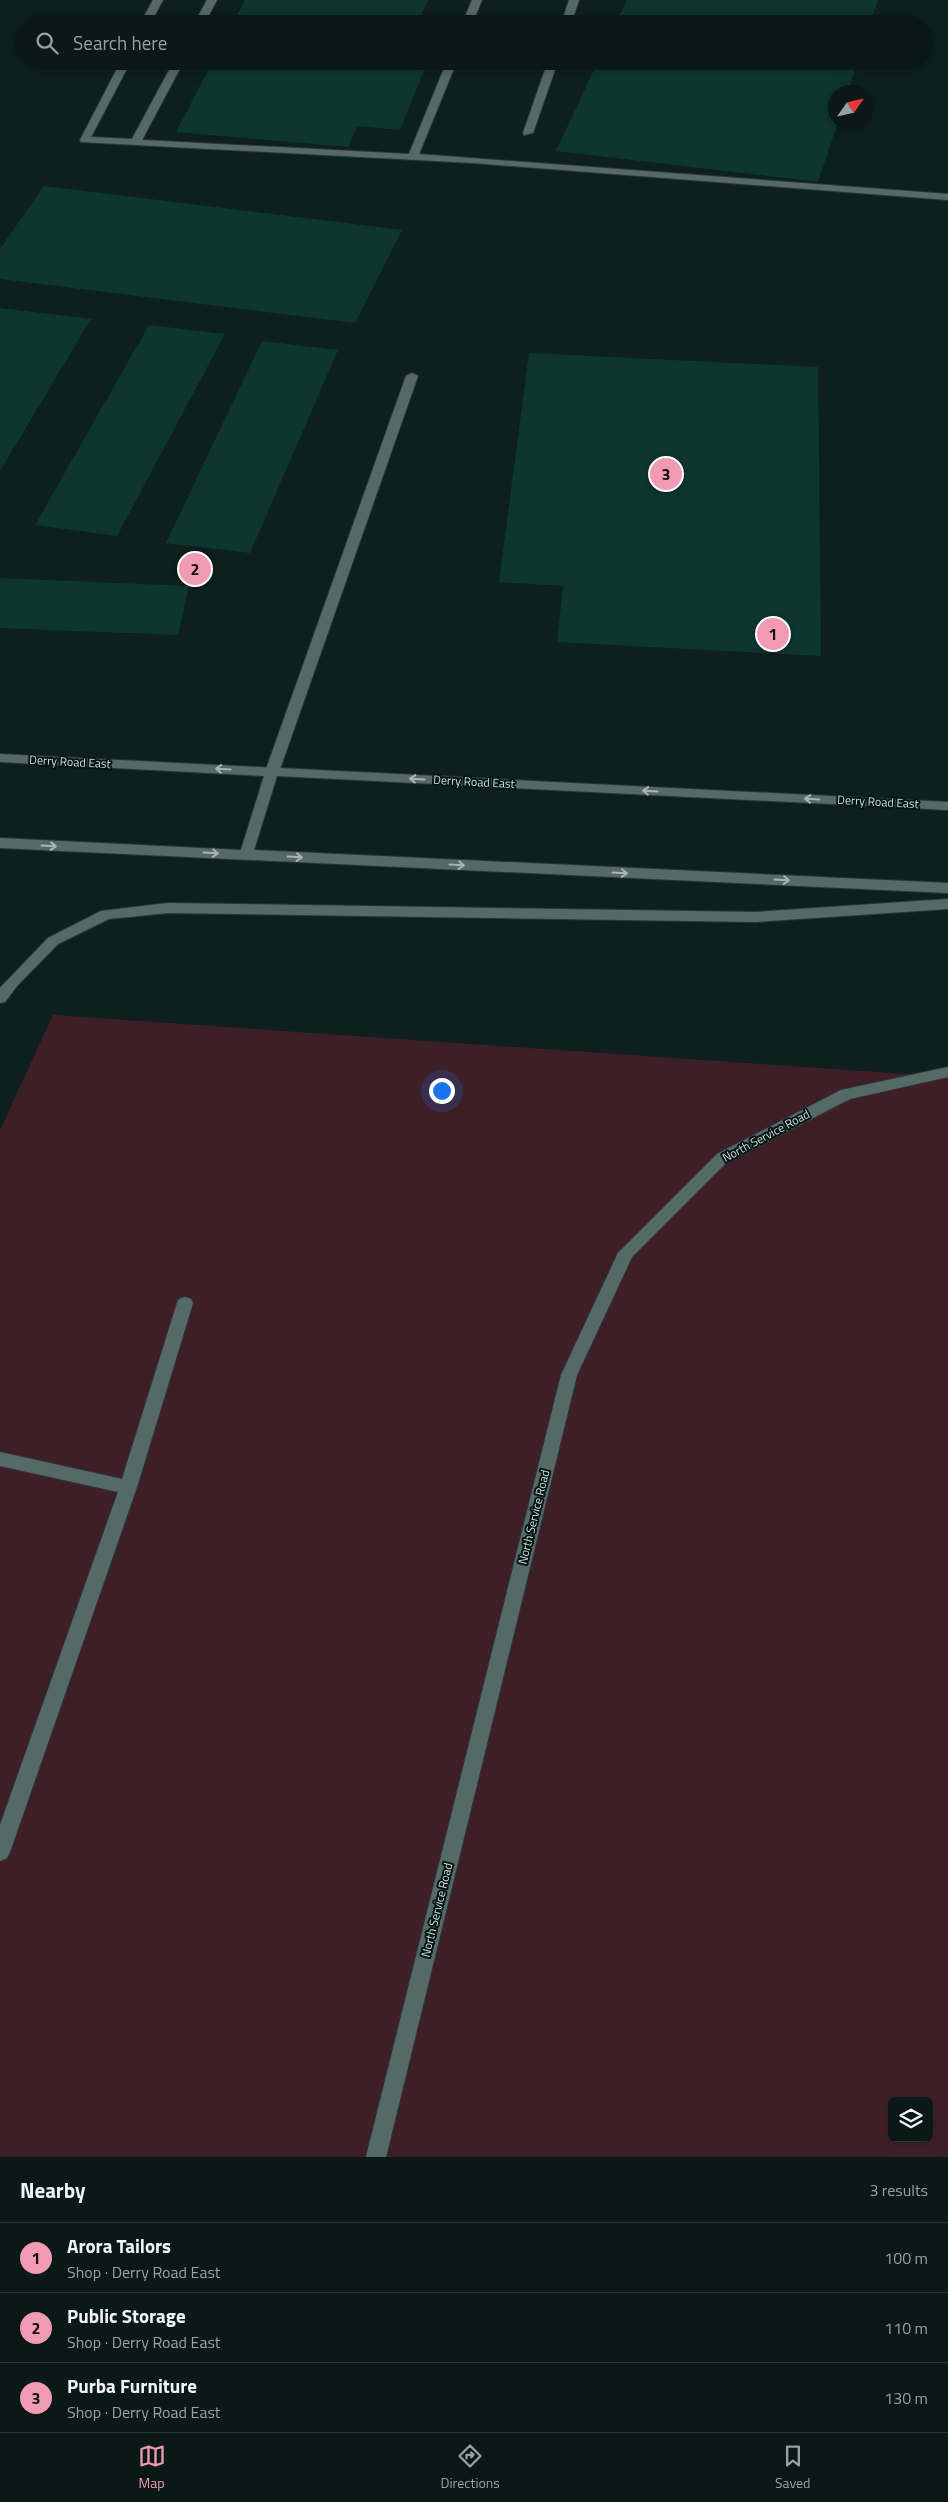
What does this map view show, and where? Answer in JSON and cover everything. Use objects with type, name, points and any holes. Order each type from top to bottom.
[{"type":"main road","points":[[150,15],[158,0]]},
{"type":"main road","points":[[204,15],[212,0]]},
{"type":"main road","points":[[471,15],[477,0]]},
{"type":"main road","points":[[569,15],[574,0]]},
{"type":"main road","points":[[121,70],[85,140],[413,157],[948,197]]},
{"type":"main road","points":[[136,142],[174,70]]},
{"type":"main road","points":[[413,157],[448,70]]},
{"type":"main road","points":[[528,133],[550,70]]},
{"type":"main road","points":[[246,855],[272,772],[412,376]]},
{"type":"main road","name":"Derry Road East","points":[[0,758],[948,806]]},
{"type":"main road","points":[[0,843],[948,888]]},
{"type":"main road","points":[[0,998],[12,982],[53,940],[106,914],[168,908],[756,918],[948,904]]},
{"type":"main road","name":"North Service Road","points":[[376,2157],[569,1375],[626,1253],[722,1158],[846,1094],[948,1072]]},
{"type":"main road","points":[[0,1852],[128,1487],[185,1303]]},
{"type":"main road","points":[[0,1459],[128,1487]]},
{"type":"shaded area","points":[[53,1015],[948,1077],[948,2157],[0,2157],[0,1130]]},
{"type":"building","points":[[245,0],[428,0],[421,15],[238,15]]},
{"type":"building","points":[[627,0],[878,0],[873,15],[620,15]]},
{"type":"building","points":[[208,70],[424,70],[400,130],[357,126],[348,147],[176,132]]},
{"type":"building","points":[[594,70],[855,70],[850,85],[828,85],[828,130],[835,130],[818,182],[556,151]]},
{"type":"building","points":[[44,186],[402,230],[355,323],[0,279],[0,249]]},
{"type":"building","points":[[0,308],[91,319],[0,471]]},
{"type":"building","points":[[149,325],[225,334],[117,536],[35,525]]},
{"type":"building","points":[[262,341],[338,350],[250,553],[166,543]]},
{"type":"building","points":[[529,353],[818,367],[821,656],[557,642],[563,586],[499,582]]},
{"type":"building","points":[[0,578],[189,586],[178,635],[0,628]]},
{"type":"place","name":"Purba Furniture","points":[[666,474]]},
{"type":"place","name":"Public Storage","points":[[195,569]]},
{"type":"place","name":"Arora Tailors","points":[[773,634]]}]
